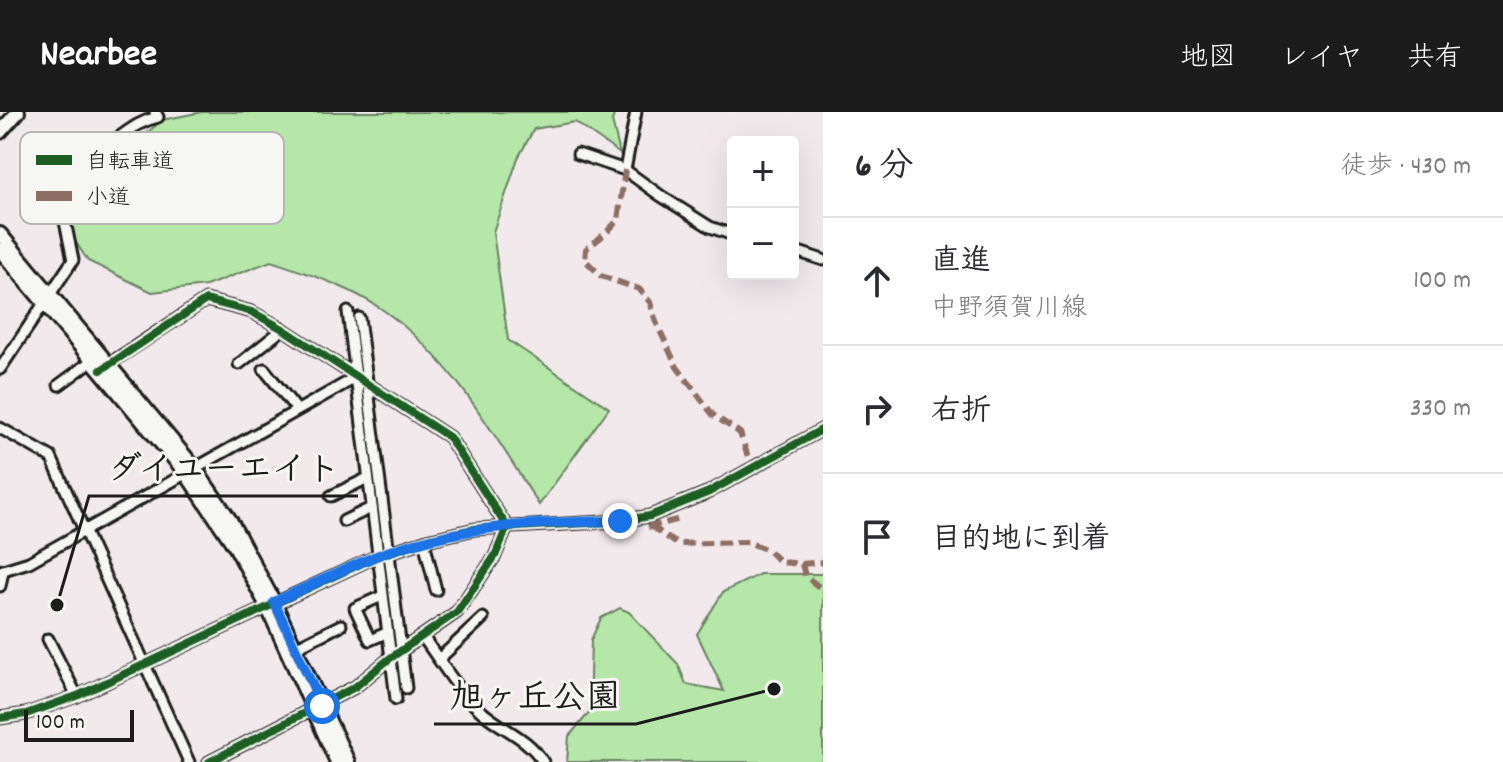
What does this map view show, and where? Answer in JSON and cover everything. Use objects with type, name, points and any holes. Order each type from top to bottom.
[{"type":"main road","points":[[0,132],[18,112]]},
{"type":"main road","points":[[0,234],[101,364],[230,520],[318,708],[348,762]]},
{"type":"main road","points":[[0,250],[48,297]]},
{"type":"main road","points":[[270,604],[295,648],[337,762]]},
{"type":"street","points":[[123,132],[158,117],[155,112]]},
{"type":"street","points":[[625,170],[636,112]]},
{"type":"street","points":[[578,154],[625,170],[710,227],[727,233]]},
{"type":"street","points":[[0,369],[73,260],[66,224]]},
{"type":"street","points":[[799,252],[823,260]]},
{"type":"street","points":[[59,385],[101,364],[206,300],[252,312],[449,437],[507,527]]},
{"type":"street","points":[[348,312],[396,699]]},
{"type":"street","points":[[359,318],[406,688]]},
{"type":"street","points":[[239,364],[283,329]]},
{"type":"street","points":[[264,369],[297,410]]},
{"type":"street","points":[[0,586],[1,571],[29,562],[355,378]]},
{"type":"street","points":[[0,428],[51,457],[189,762]]},
{"type":"street","points":[[0,718],[26,714],[77,696],[388,552],[475,529],[620,521],[650,516],[709,492],[823,429]]},
{"type":"street","points":[[331,496],[368,478]]},
{"type":"street","points":[[344,521],[371,508]]},
{"type":"street","points":[[209,762],[355,687],[389,659],[457,612],[495,556],[507,527]]},
{"type":"street","points":[[424,541],[436,590]]},
{"type":"street","points":[[382,596],[355,608],[370,640],[386,633]]},
{"type":"street","points":[[439,659],[483,618]]},
{"type":"street","points":[[295,648],[341,625]]},
{"type":"street","points":[[423,637],[482,712],[530,745],[543,762]]},
{"type":"street","points":[[48,639],[77,696]]},
{"type":"green space","points":[[202,112],[615,112],[612,121],[620,154],[575,122],[534,129],[518,158],[493,232],[508,340],[609,408],[539,505],[488,425],[431,351],[383,310],[357,294],[271,261],[206,286],[152,292],[88,261],[73,238],[71,224],[284,224],[284,132],[148,132],[162,120]]},
{"type":"green space","points":[[760,574],[823,574],[823,762],[567,762],[569,736],[589,713],[591,640],[601,618],[620,608],[629,612],[678,664],[686,684],[724,691],[697,634],[723,592]]},
{"type":"marked path","points":[[625,170],[618,220],[586,249],[585,260],[601,276],[639,289],[650,302],[677,367],[713,415],[740,433],[752,469]]},
{"type":"marked path","points":[[648,527],[681,519]]},
{"type":"marked path","points":[[651,526],[677,544],[748,542],[768,550],[780,562],[823,562]]},
{"type":"marked path","points":[[802,564],[805,576],[823,590]]},
{"type":"cycle path","points":[[101,370],[206,300],[252,312],[449,437],[507,527],[495,556],[457,612],[389,659],[355,687],[209,762]]},
{"type":"cycle path","points":[[0,718],[26,714],[77,696],[377,556],[475,529],[620,521],[650,516],[709,492],[823,429]]},
{"type":"place","name":"ダイユーエイト","points":[[57,605]]},
{"type":"place","name":"旭ヶ丘公園","points":[[774,689]]},
{"type":"route","points":[[322,706],[274,602],[377,556],[431,539],[475,529],[620,521]]}]
